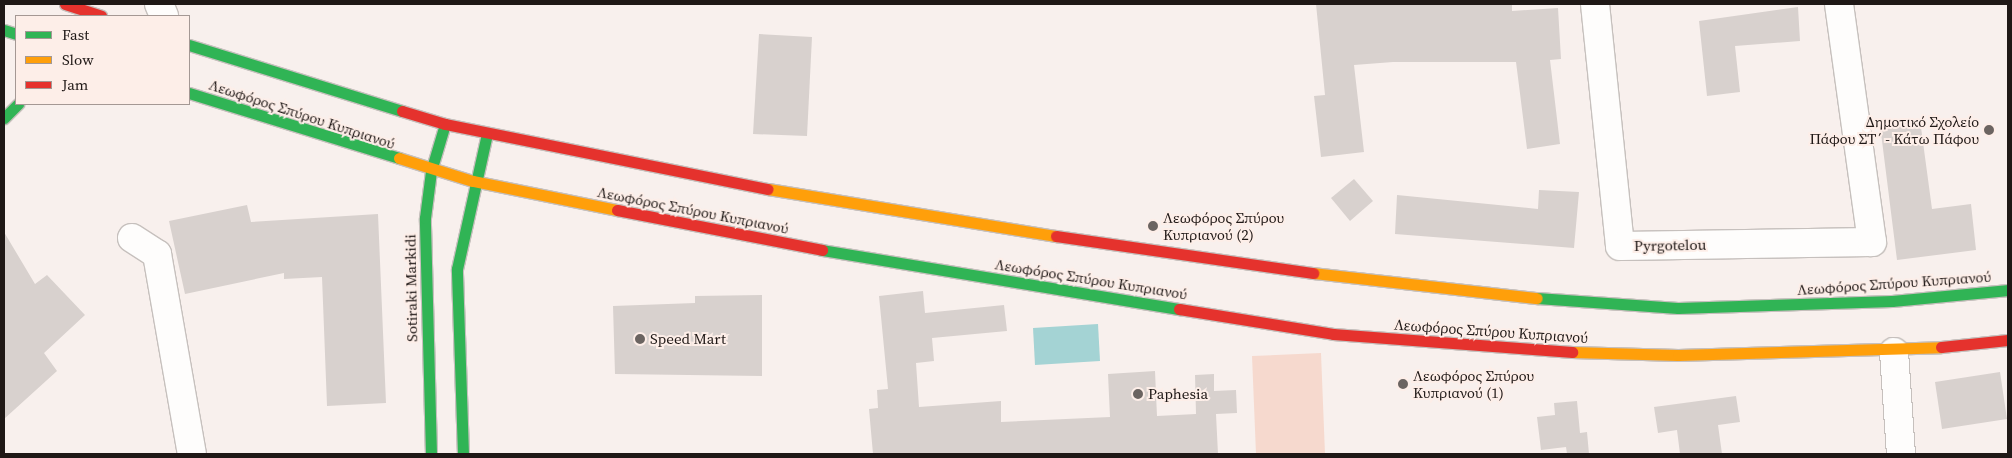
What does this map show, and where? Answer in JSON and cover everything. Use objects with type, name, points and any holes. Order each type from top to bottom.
[{"type":"main road","name":"Λεωφόρος Σπύρου Κυπριανού","points":[[190,45],[445,124],[670,172],[948,221],[1490,295],[1678,308],[1892,301],[2008,290]]},
{"type":"main road","name":"Λεωφόρος Σπύρου Κυπριανού","points":[[190,93],[431,171],[473,181],[835,253],[1333,334],[1511,350],[1678,356],[1894,352],[2008,340]]},
{"type":"main road","points":[[4,118],[17,105]]},
{"type":"main road","name":"Sotiraki Markidi","points":[[431,454],[424,284],[431,171],[445,124]]},
{"type":"main road","points":[[463,454],[457,268],[473,181],[487,134]]},
{"type":"street","name":"Pyrgotelou","points":[[1595,4],[1620,246],[1872,242],[1839,4]]},
{"type":"street","points":[[132,238],[157,254],[192,454]]},
{"type":"street","points":[[1894,352],[1902,454]]},
{"type":"shaded area","points":[[1321,353],[1325,454],[1256,454],[1252,356]]},
{"type":"water","points":[[1098,324],[1100,361],[1035,365],[1033,328]]},
{"type":"building","points":[[1316,4],[1512,4],[1512,11],[1558,8],[1561,59],[1550,60],[1560,144],[1527,149],[1516,62],[1393,62],[1354,65],[1364,152],[1321,157],[1314,96],[1325,95]]},
{"type":"building","points":[[1798,7],[1800,41],[1735,46],[1740,92],[1707,96],[1699,21]]},
{"type":"building","points":[[759,34],[812,37],[807,136],[753,134]]},
{"type":"building","points":[[1920,120],[1932,209],[1971,204],[1976,250],[1897,260],[1880,125]]},
{"type":"building","points":[[1354,179],[1373,201],[1350,221],[1331,198]]},
{"type":"building","points":[[1539,190],[1579,192],[1574,248],[1395,234],[1397,195],[1538,209]]},
{"type":"building","points":[[247,205],[251,222],[378,214],[386,403],[327,406],[322,277],[284,279],[284,273],[185,294],[169,221]]},
{"type":"building","points":[[4,232],[35,284],[47,275],[85,315],[44,353],[57,371],[4,419]]},
{"type":"building","points":[[923,291],[925,313],[1004,305],[1007,331],[932,338],[934,361],[916,363],[919,407],[1001,401],[1001,422],[1110,417],[1108,374],[1155,371],[1157,416],[1196,414],[1195,375],[1214,374],[1214,391],[1236,390],[1237,413],[1216,414],[1218,454],[873,454],[869,409],[878,408],[877,390],[888,389],[879,296]]},
{"type":"building","points":[[762,295],[762,376],[615,374],[613,306],[695,303],[695,296]]},
{"type":"building","points":[[2000,372],[2007,419],[1942,429],[1935,382]]},
{"type":"building","points":[[1736,396],[1740,422],[1718,425],[1722,454],[1680,454],[1677,430],[1658,433],[1654,407]]},
{"type":"building","points":[[1577,401],[1580,433],[1587,432],[1589,454],[1567,454],[1566,447],[1541,450],[1537,417],[1555,415],[1554,403]]},
{"type":"traffic: fast","points":[[4,30],[15,34]]},
{"type":"traffic: fast","points":[[190,45],[402,111]]},
{"type":"traffic: fast","points":[[190,93],[399,158]]},
{"type":"traffic: fast","points":[[4,118],[17,105]]},
{"type":"traffic: fast","points":[[431,454],[425,218],[431,171],[445,124]]},
{"type":"traffic: fast","points":[[463,454],[457,269],[487,134]]},
{"type":"traffic: fast","points":[[822,250],[1179,309]]},
{"type":"traffic: fast","points":[[1537,298],[1678,308],[1892,301],[2008,290]]},
{"type":"traffic: slow","points":[[399,158],[473,181],[617,210]]},
{"type":"traffic: slow","points":[[768,189],[1056,236]]},
{"type":"traffic: slow","points":[[1313,273],[1537,298]]},
{"type":"traffic: slow","points":[[1572,352],[1678,355],[1941,347]]},
{"type":"traffic: jam","points":[[65,4],[98,15]]},
{"type":"traffic: jam","points":[[402,111],[445,124],[768,189]]},
{"type":"traffic: jam","points":[[617,210],[822,250]]},
{"type":"traffic: jam","points":[[1056,236],[1313,273]]},
{"type":"traffic: jam","points":[[1179,309],[1333,334],[1572,352]]},
{"type":"traffic: jam","points":[[1941,347],[2008,340]]},
{"type":"place","name":"Δημοτικό Σχολείο Πάφου ΣΤ΄ - Κάτω Πάφου","points":[[1989,130]]},
{"type":"place","name":"Λεωφόρος Σπύρου Κυπριανού (2)","points":[[1153,226]]},
{"type":"place","name":"Speed Mart","points":[[640,339]]},
{"type":"place","name":"Λεωφόρος Σπύρου Κυπριανού (1)","points":[[1403,384]]},
{"type":"place","name":"Paphesia","points":[[1138,394]]}]
